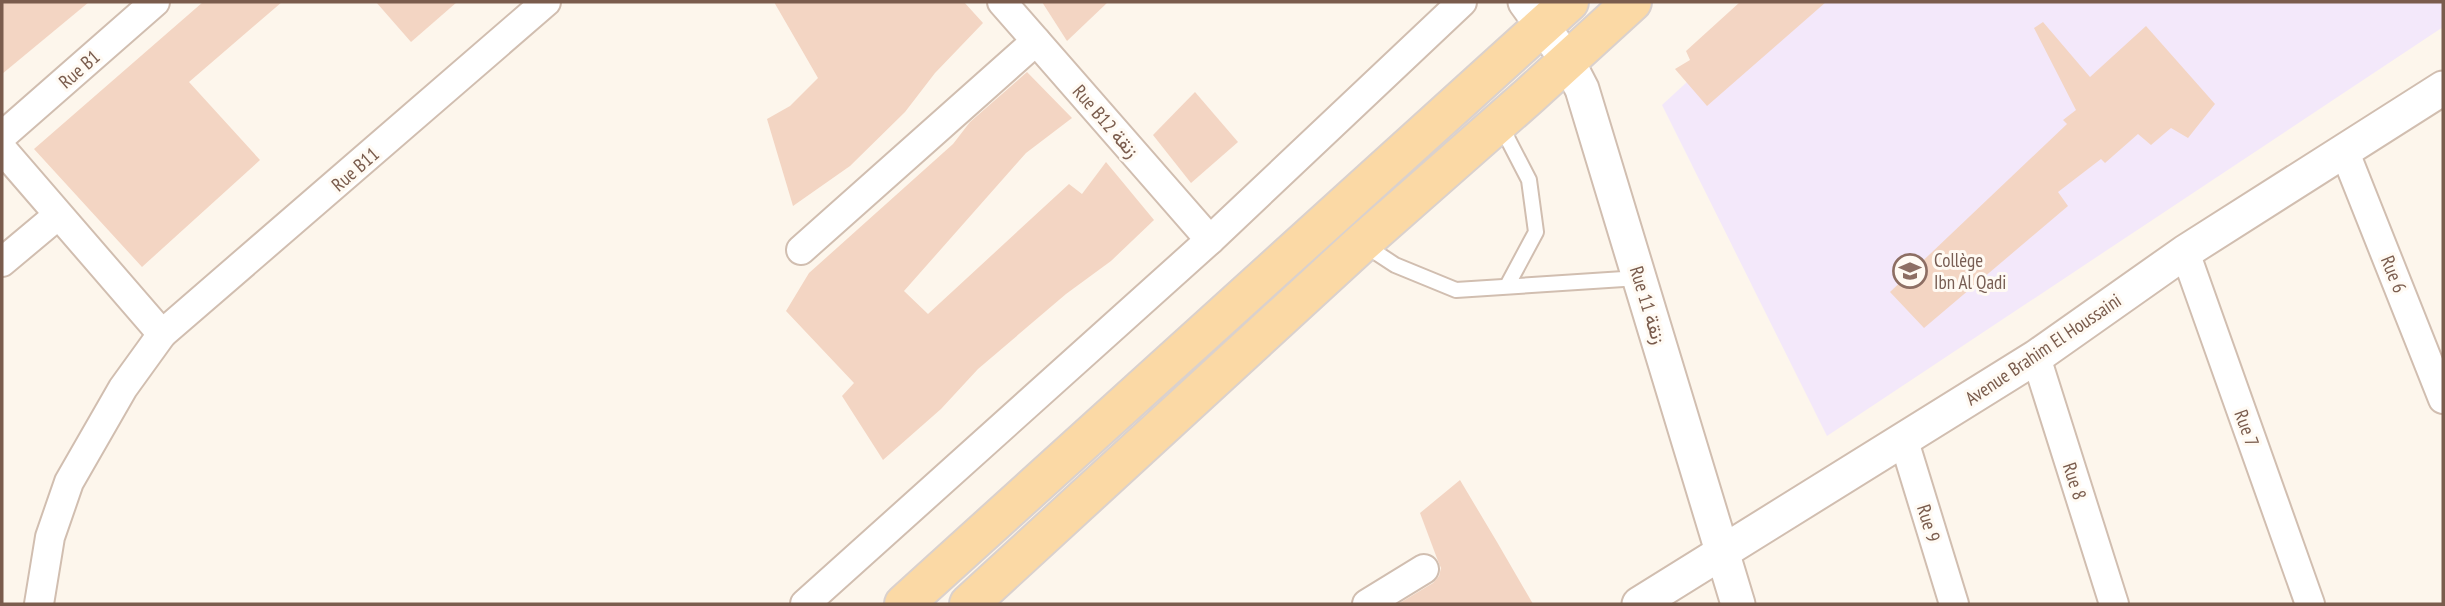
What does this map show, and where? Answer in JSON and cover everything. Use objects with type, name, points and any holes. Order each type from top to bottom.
[{"type":"main road","points":[[969,604],[1362,243],[1632,2]]},
{"type":"main road","points":[[904,604],[1546,9]]},
{"type":"street","name":"Rue B1","points":[[2,136],[156,2]]},
{"type":"street","name":"Rue B11","points":[[39,604],[50,537],[69,482],[123,388],[162,334],[546,2]]},
{"type":"street","name":"Rue B12 زنقة","points":[[1002,2],[1210,240]]},
{"type":"street","points":[[806,604],[1210,240],[1462,2]]},
{"type":"street","name":"Rue 11 زنقة","points":[[1546,9],[1567,60],[1583,89],[1738,604]]},
{"type":"street","points":[[801,250],[1037,41]]},
{"type":"street","name":"Avenue Brahim El Houssaini","points":[[1639,604],[2036,357],[2185,252],[2443,88]]},
{"type":"street","points":[[2,149],[162,334]]},
{"type":"street","name":"Rue 6","points":[[2344,150],[2443,398]]},
{"type":"street","points":[[2,262],[58,216]]},
{"type":"street","name":"Rue 7","points":[[2185,252],[2310,604]]},
{"type":"street","name":"Rue 8","points":[[2036,357],[2114,604]]},
{"type":"street","name":"Rue 9","points":[[1904,441],[1954,604]]},
{"type":"street","points":[[1367,604],[1424,569]]},
{"type":"lane","points":[[1500,122],[1529,180],[1536,232],[1507,286]]},
{"type":"lane","points":[[1362,243],[1395,265],[1456,290],[1640,278]]},
{"type":"shaded area","name":"Collège Ibn Al Qadi","points":[[1774,2],[2443,2],[2443,27],[1827,436],[1662,105]]},
{"type":"building","points":[[2,2],[89,2],[2,74]]},
{"type":"building","points":[[203,2],[282,2],[189,82],[260,160],[142,267],[34,149]]},
{"type":"building","points":[[376,2],[457,2],[411,42]]},
{"type":"building","points":[[774,2],[964,2],[983,23],[935,73],[905,112],[850,166],[793,206],[767,119],[790,106],[818,78]]},
{"type":"building","points":[[1042,2],[1108,2],[1067,41]]},
{"type":"building","points":[[1740,2],[1826,2],[1707,106],[1675,69],[1690,60],[1686,51]]},
{"type":"building","points":[[2043,22],[2090,77],[2146,26],[2215,104],[2188,138],[2171,128],[2151,145],[2138,134],[2105,163],[2101,159],[2058,192],[2068,206],[1924,328],[1890,292],[2067,124],[2063,120],[2076,110],[2034,28]]},
{"type":"building","points":[[1027,72],[1072,118],[1026,153],[904,291],[928,314],[1069,184],[1082,194],[1106,162],[1154,220],[1111,261],[1066,294],[978,369],[941,409],[883,460],[842,396],[854,383],[786,311],[809,273],[953,144],[970,122]]},
{"type":"building","points":[[1195,92],[1238,142],[1191,183],[1153,135]]},
{"type":"building","points":[[1460,480],[1533,604],[1398,604],[1433,583],[1439,576],[1441,568],[1420,513]]},
{"type":"place","name":"Collège Ibn Al Qadi","points":[[1910,271]]}]
